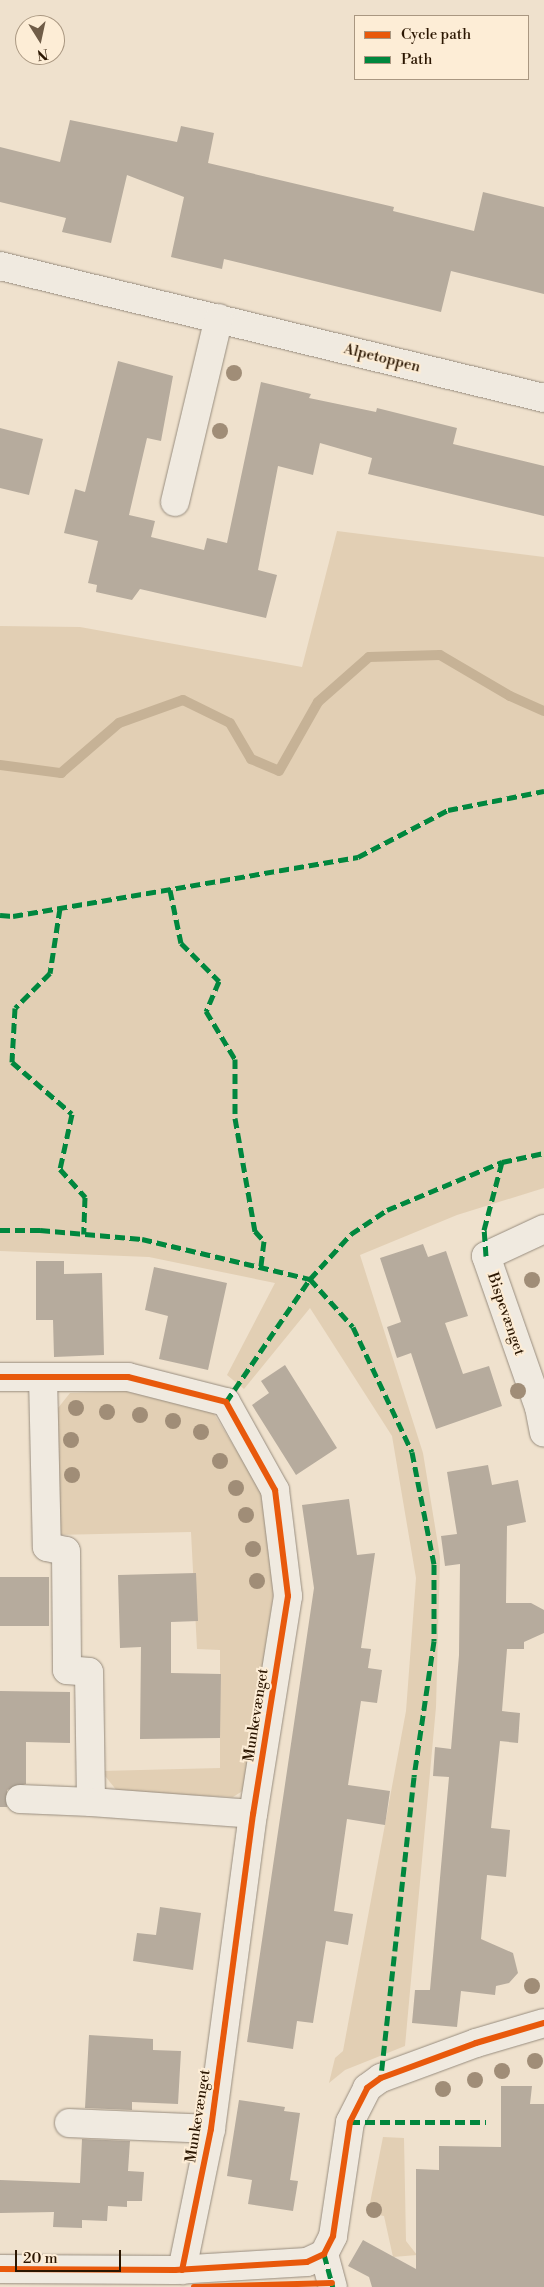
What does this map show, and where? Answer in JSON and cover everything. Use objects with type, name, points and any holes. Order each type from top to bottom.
[{"type":"street","name":"Alpetoppen","points":[[0,266],[544,398]]},
{"type":"street","points":[[176,502],[219,318]]},
{"type":"street","name":"Bispevænget","points":[[544,1229],[486,1256],[539,1407],[544,1433]]},
{"type":"street","name":"Munkevænget","points":[[0,1377],[128,1377],[226,1402],[275,1490],[288,1596],[253,1814],[211,2128],[182,2270]]},
{"type":"street","points":[[43,1377],[46,1547],[66,1551],[67,1670],[89,1672],[92,1802]]},
{"type":"street","points":[[20,1799],[92,1802],[253,1814]]},
{"type":"street","points":[[0,2269],[182,2270],[307,2262],[324,2254],[334,2236],[350,2122],[367,2088],[382,2078],[476,2043],[544,2023]]},
{"type":"street","name":"Munkevænget","points":[[69,2122],[211,2128]]},
{"type":"street","points":[[324,2254],[333,2287]]},
{"type":"shaded area","points":[[337,531],[544,557],[544,1188],[457,1215],[360,1255],[423,1453],[440,1557],[436,1707],[405,2046],[345,2070],[329,2083],[335,2058],[343,2051],[406,1711],[416,1578],[392,1436],[310,1308],[244,1389],[227,1375],[275,1283],[149,1257],[0,1251],[0,626],[80,627],[302,667]]},
{"type":"shaded area","points":[[124,1391],[211,1409],[262,1492],[274,1591],[244,1790],[233,1797],[118,1792],[101,1771],[220,1768],[220,1650],[197,1649],[191,1532],[54,1535],[54,1413],[70,1393]]},
{"type":"shaded area","points":[[383,2137],[404,2138],[406,2241],[417,2255],[393,2257],[384,2216],[368,2213]]},
{"type":"building","points":[[70,120],[177,142],[181,126],[214,133],[208,163],[394,207],[393,211],[474,231],[483,192],[544,207],[544,294],[451,271],[441,312],[224,259],[222,269],[171,257],[184,197],[127,175],[111,243],[62,232],[66,218],[0,202],[0,147],[60,162]]},
{"type":"building","points":[[118,361],[173,376],[161,441],[147,438],[129,515],[155,521],[151,537],[204,550],[207,538],[227,543],[261,382],[311,394],[309,398],[376,412],[377,408],[457,428],[453,444],[544,466],[544,516],[368,474],[372,458],[320,443],[313,475],[278,466],[258,570],[277,575],[266,618],[140,589],[132,600],[96,592],[97,585],[88,583],[98,541],[64,533],[75,489],[85,492]]},
{"type":"building","points":[[0,428],[43,439],[29,495],[0,488]]},
{"type":"building","points":[[423,1244],[428,1257],[446,1251],[468,1316],[445,1323],[463,1374],[489,1366],[502,1406],[436,1429],[411,1353],[397,1358],[387,1327],[401,1322],[380,1258]]},
{"type":"building","points":[[36,1261],[64,1261],[64,1274],[102,1273],[104,1355],[54,1357],[53,1320],[36,1320]]},
{"type":"building","points":[[154,1267],[227,1283],[208,1370],[159,1359],[168,1316],[145,1310]]},
{"type":"building","points":[[285,1365],[337,1448],[296,1475],[252,1405],[269,1393],[261,1381]]},
{"type":"building","points":[[488,1465],[492,1485],[518,1480],[526,1522],[507,1526],[506,1603],[531,1603],[544,1610],[544,1633],[524,1642],[524,1649],[507,1649],[502,1711],[520,1713],[518,1743],[500,1741],[491,1828],[510,1830],[506,1877],[487,1875],[481,1939],[513,1953],[518,1973],[509,1983],[496,1986],[495,1995],[461,1991],[457,2027],[412,2023],[415,1990],[430,1990],[449,1777],[433,1776],[435,1747],[451,1749],[459,1655],[460,1564],[445,1566],[441,1536],[457,1534],[447,1472]]},
{"type":"building","points":[[349,1499],[357,1555],[375,1553],[361,1648],[371,1649],[368,1668],[382,1670],[377,1703],[361,1701],[348,1785],[390,1791],[385,1825],[347,1819],[334,1911],[353,1914],[348,1945],[326,1941],[313,2023],[297,2021],[293,2049],[247,2042],[314,1588],[302,1505]]},
{"type":"building","points":[[196,1573],[198,1621],[171,1622],[171,1673],[221,1674],[220,1738],[140,1739],[141,1647],[120,1648],[118,1575]]},
{"type":"building","points":[[0,1577],[49,1577],[49,1626],[0,1626]]},
{"type":"building","points":[[0,1691],[70,1692],[70,1743],[26,1742],[26,1784],[7,1790],[7,1807],[0,1807]]},
{"type":"building","points":[[160,1907],[201,1913],[193,1970],[133,1961],[137,1933],[156,1935]]},
{"type":"building","points":[[89,2035],[153,2039],[153,2050],[181,2051],[178,2104],[132,2102],[132,2110],[85,2108]]},
{"type":"building","points":[[501,2086],[532,2086],[530,2104],[544,2104],[544,2287],[372,2287],[369,2277],[348,2266],[363,2240],[416,2269],[416,2169],[439,2170],[439,2146],[501,2147]]},
{"type":"building","points":[[239,2100],[285,2107],[284,2111],[300,2113],[290,2180],[298,2181],[293,2211],[248,2204],[252,2180],[227,2176]]},
{"type":"building","points":[[82,2139],[130,2141],[128,2171],[144,2172],[142,2201],[127,2201],[127,2207],[108,2206],[107,2221],[82,2220],[82,2228],[53,2227],[54,2212],[0,2213],[0,2180],[80,2183]]},
{"type":"waterway","points":[[0,765],[61,773],[119,723],[183,700],[230,723],[251,759],[279,771],[318,702],[369,657],[440,655],[510,696],[544,711]]},
{"type":"marked path","points":[[0,915],[13,916],[358,857],[448,810],[544,791]]},
{"type":"marked path","points":[[170,890],[181,943],[219,981],[206,1011],[235,1059],[235,1118],[255,1231],[264,1241],[261,1266]]},
{"type":"marked path","points":[[60,908],[50,973],[15,1008],[12,1062],[72,1114],[60,1169],[85,1197],[84,1234]]},
{"type":"marked path","points":[[0,1230],[40,1230],[142,1239],[310,1279],[351,1234],[387,1210],[502,1162],[544,1153]]},
{"type":"marked path","points":[[486,1256],[484,1230],[502,1162]]},
{"type":"marked path","points":[[226,1402],[310,1279],[353,1327],[412,1452],[434,1564],[434,1641],[414,1777],[381,2078]]},
{"type":"marked path","points":[[350,2122],[486,2122]]},
{"type":"marked path","points":[[324,2254],[333,2287]]},
{"type":"cycle path","points":[[0,1377],[128,1377],[226,1402],[275,1490],[288,1596],[253,1814],[211,2129],[182,2270]]},
{"type":"cycle path","points":[[0,2269],[175,2270],[307,2262],[324,2254],[333,2236],[350,2122],[367,2088],[381,2078],[476,2043],[544,2023]]},
{"type":"cycle path","points":[[194,2287],[332,2283]]}]
